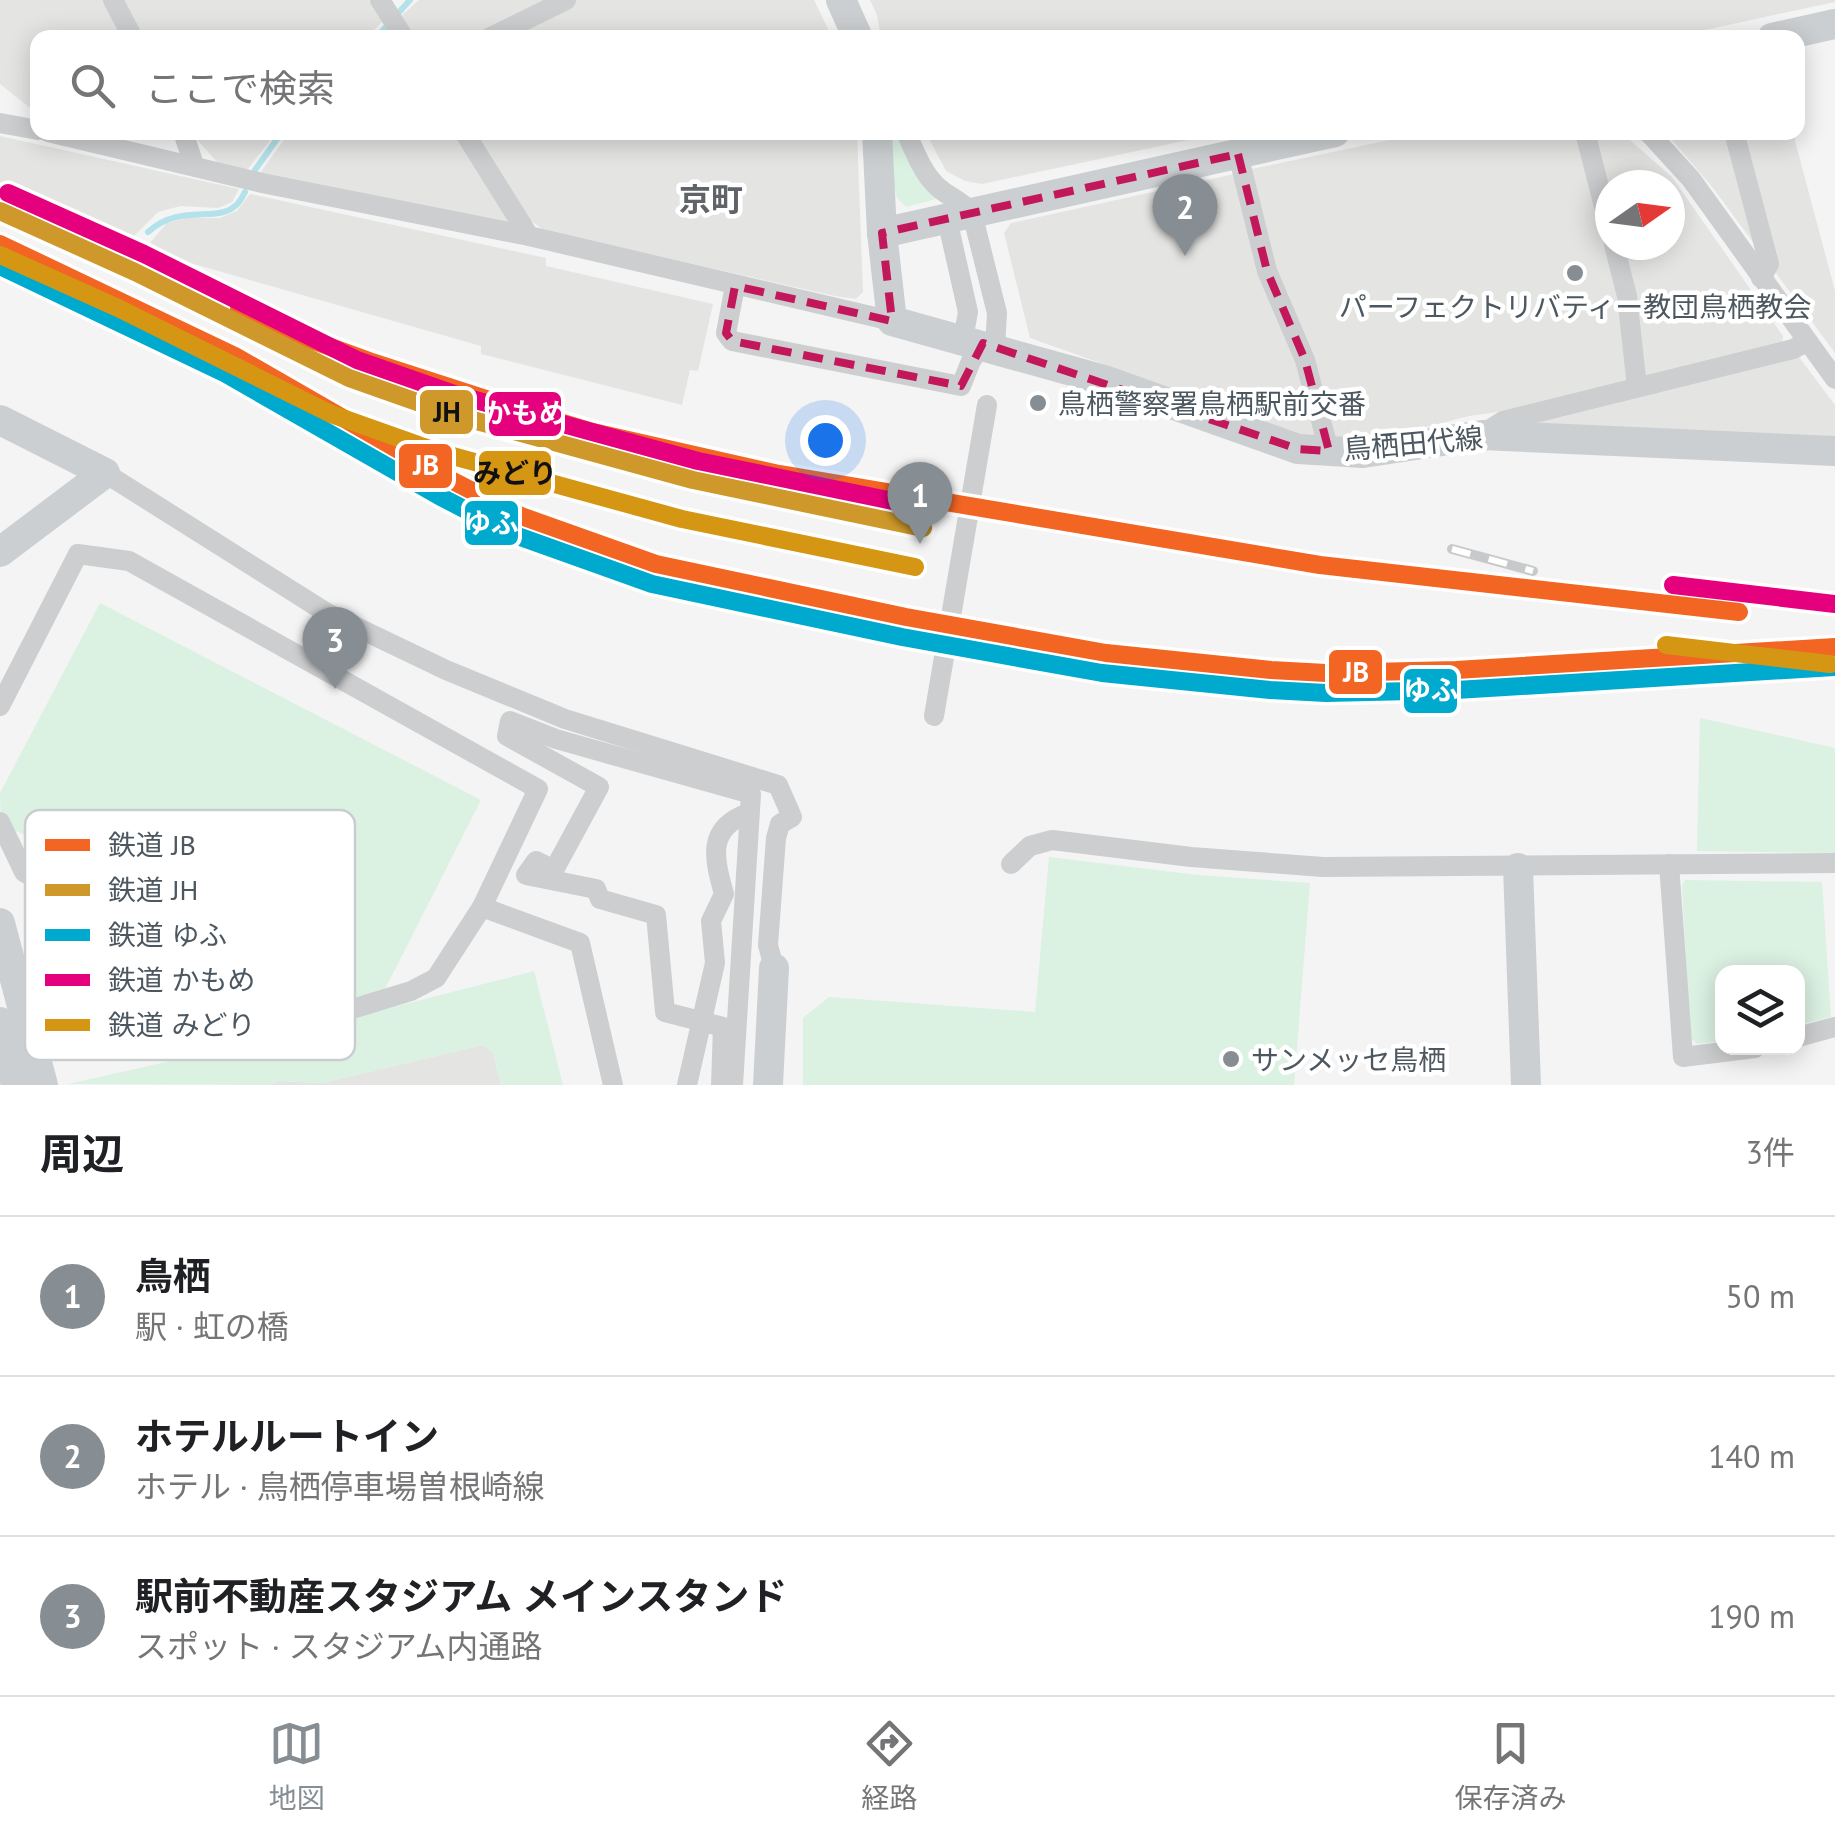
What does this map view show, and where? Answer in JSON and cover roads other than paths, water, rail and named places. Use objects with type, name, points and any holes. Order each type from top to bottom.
[{"type":"main road","points":[[842,0],[855,30]]},
{"type":"main road","points":[[1805,31],[1835,24]]},
{"type":"main road","points":[[877,140],[892,320]]},
{"type":"main road","points":[[882,233],[1300,140]]},
{"type":"main road","name":"鳥栖田代線","points":[[892,320],[1104,380],[1298,449],[1363,453],[1482,434],[1835,451]]},
{"type":"main road","points":[[0,420],[105,473],[0,552]]},
{"type":"main road","points":[[1518,868],[1526,1085]]},
{"type":"main road","points":[[0,923],[25,1017]]},
{"type":"main road","points":[[768,1085],[774,968]]},
{"type":"main road","points":[[0,1022],[16,1085]]},
{"type":"main road","points":[[36,1060],[43,1085]]},
{"type":"street","points":[[113,0],[129,30]]},
{"type":"street","points":[[505,30],[566,0]]},
{"type":"street","points":[[4,120],[30,128]]},
{"type":"street","points":[[83,140],[262,183],[529,236],[892,320]]},
{"type":"street","points":[[185,140],[194,165]]},
{"type":"street","points":[[469,140],[529,236]]},
{"type":"street","points":[[910,140],[924,170],[941,190],[962,200],[968,312],[980,343]]},
{"type":"street","points":[[1587,140],[1595,171]]},
{"type":"street","points":[[1655,140],[1691,179],[1820,350],[1835,379]]},
{"type":"street","points":[[1736,140],[1769,264],[1762,278]]},
{"type":"street","points":[[1238,154],[1266,271],[1305,360],[1329,451]]},
{"type":"street","points":[[734,286],[726,332],[732,341],[961,386],[997,313],[960,216]]},
{"type":"street","points":[[1618,260],[1627,296],[1637,387]]},
{"type":"street","points":[[1482,434],[1503,421],[1637,387],[1793,349],[1820,350]]},
{"type":"street","points":[[934,716],[987,405]]},
{"type":"street","points":[[105,473],[327,612],[446,670],[565,719],[778,785],[792,817],[780,824],[776,838],[768,945],[774,968]]},
{"type":"street","points":[[0,706],[78,554],[129,561],[538,789],[482,907],[436,978],[411,991],[355,1008]]},
{"type":"street","points":[[722,1085],[723,1028],[664,1012],[656,916],[600,900],[596,888],[526,876],[536,860],[554,870],[599,787],[506,736],[510,721],[556,739],[751,794],[732,1085]]},
{"type":"street","points":[[687,1085],[715,963],[711,922],[724,894],[714,860],[721,830],[749,813]]},
{"type":"street","points":[[0,822],[25,873]]},
{"type":"street","points":[[1011,864],[1030,846],[1052,840],[1191,857],[1323,867],[1835,863]]},
{"type":"street","points":[[1670,864],[1683,1057],[1715,1053]]},
{"type":"street","points":[[482,907],[580,943],[613,1085]]},
{"type":"street","points":[[708,996],[736,998]]},
{"type":"street","points":[[1805,1035],[1835,1027]]},
{"type":"waterway","points":[[383,30],[410,0]]},
{"type":"waterway","points":[[255,170],[276,140]]},
{"type":"waterway","points":[[148,232],[172,218],[227,211],[245,192]]},
{"type":"railway","points":[[1452,549],[1533,571]]},
{"type":"railway","points":[[1825,607],[1835,609]]},
{"type":"rail line","name":"かもめ","points":[[8,193],[144,254],[357,360],[457,395],[698,461],[927,508]]},
{"type":"rail line","name":"JH","points":[[0,211],[135,272],[349,378],[451,414],[693,480],[923,528]]},
{"type":"rail line","name":"JB","points":[[0,244],[235,356],[521,516],[656,564],[906,617],[1106,653],[1271,670],[1456,670],[1835,647]]},
{"type":"rail line","name":"みどり","points":[[0,255],[118,308],[331,414],[438,452],[682,519],[915,567]]},
{"type":"rail line","name":"ゆふ","points":[[0,266],[226,374],[512,534],[652,584],[902,637],[1102,673],[1270,690],[1456,690],[1835,667]]},
{"type":"rail line","name":"JB","points":[[239,309],[273,326],[369,361],[514,408],[593,432],[779,474],[1320,565],[1739,612]]},
{"type":"rail line","name":"かもめ","points":[[1673,585],[1835,604]]},
{"type":"rail line","name":"みどり","points":[[1666,645],[1830,664]]},
{"type":"place","name":"ホテルルートイン","points":[[1185,256]]},
{"type":"place","name":"パーフェクトリバティー教団鳥栖教会","points":[[1575,273]]},
{"type":"place","name":"鳥栖警察署鳥栖駅前交番","points":[[1038,403]]},
{"type":"place","name":"鳥栖","points":[[920,544]]},
{"type":"place","name":"駅前不動産スタジアム メインスタンド","points":[[335,689]]},
{"type":"place","name":"サンメッセ鳥栖","points":[[1231,1059]]},
{"type":"district","name":"京町","points":[[711,199]]}]
